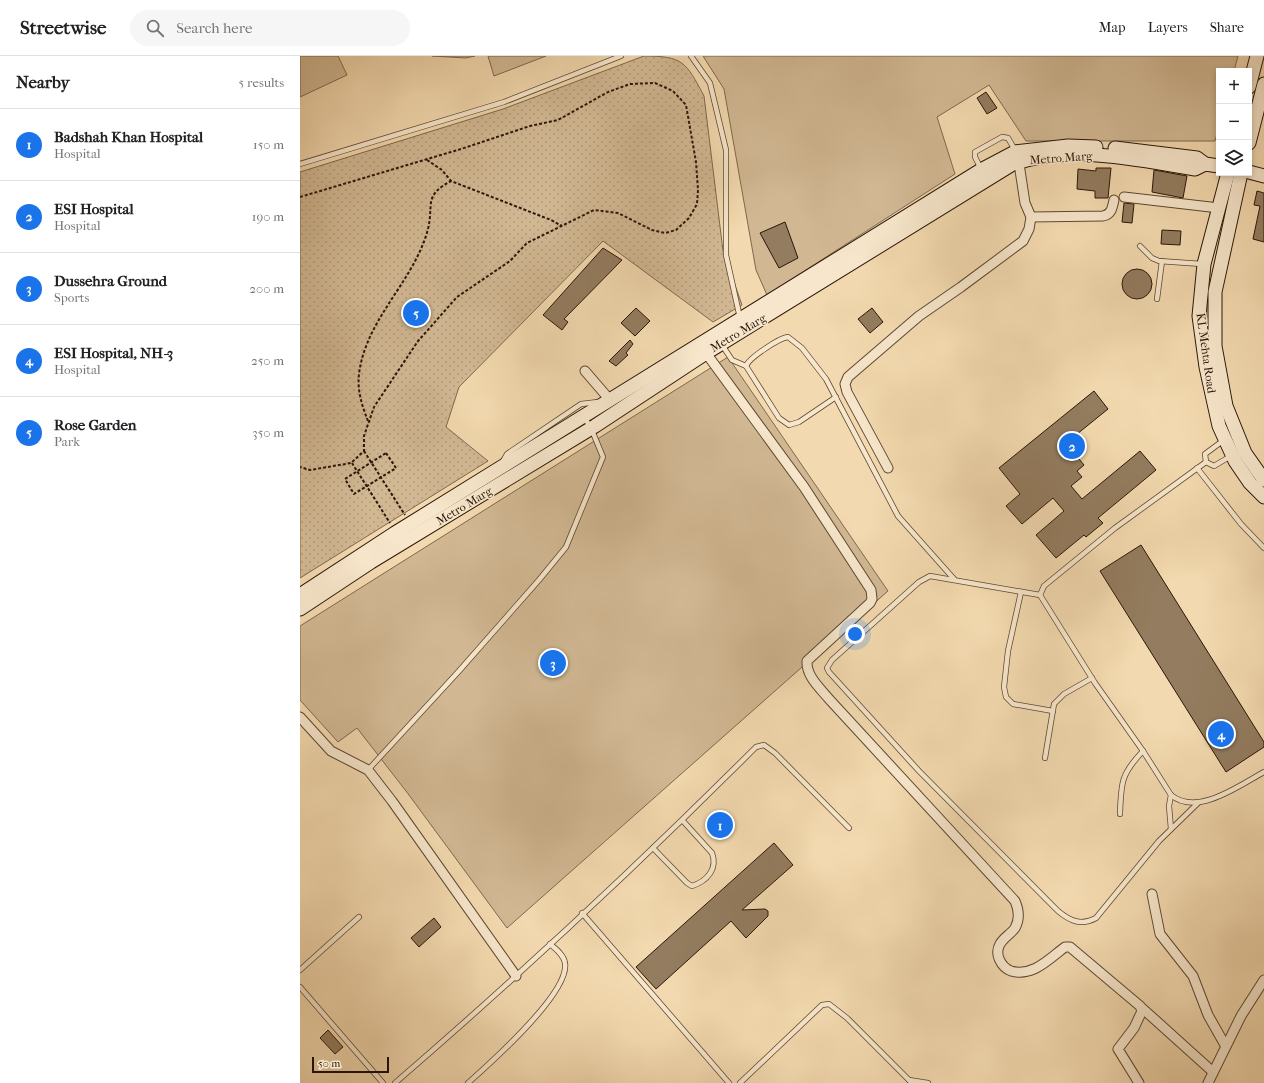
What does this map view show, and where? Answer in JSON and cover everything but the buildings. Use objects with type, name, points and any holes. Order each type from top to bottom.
[{"type":"street","points":[[1252,75],[1257,56]]},
{"type":"street","points":[[1250,140],[1264,84]]},
{"type":"street","name":"Metro Marg","points":[[300,610],[371,562],[591,428],[722,343],[743,323],[981,170],[1018,157],[1095,155],[1195,169],[1205,164],[1216,166]]},
{"type":"street","name":"Metro Marg","points":[[300,595],[395,533],[583,416],[987,179],[1018,157]]},
{"type":"street","points":[[888,468],[847,392],[845,384],[848,376],[919,316],[1021,244],[1027,236],[1031,217],[1025,203],[1018,157]]},
{"type":"street","points":[[1252,173],[1264,176]]},
{"type":"street","name":"KL Mehta Road","points":[[1227,176],[1204,264],[1199,316],[1206,367],[1219,426],[1232,455],[1250,483],[1264,497]]},
{"type":"street","name":"KL Mehta Road","points":[[1240,176],[1214,292],[1216,346],[1226,406],[1245,453],[1264,480]]},
{"type":"street","points":[[1124,197],[1219,208]]},
{"type":"street","points":[[1031,217],[1103,216],[1109,214],[1112,210],[1114,200]]},
{"type":"street","points":[[706,353],[804,488],[871,590],[872,599],[870,603],[810,657],[807,661],[806,667],[829,699],[1016,901],[1019,910],[1018,917],[1015,927],[1000,944],[998,953],[1000,962],[1006,969],[1022,973],[1033,970],[1065,947],[1070,947],[1142,1008],[1213,1072]]},
{"type":"street","points":[[585,371],[610,400]]},
{"type":"street","points":[[300,717],[331,751],[368,770],[392,801],[516,976]]},
{"type":"street","points":[[1152,894],[1160,934],[1193,976],[1208,1015],[1225,1045]]},
{"type":"street","points":[[1208,1083],[1225,1045],[1241,1016],[1264,980]]},
{"type":"street","points":[[1139,1083],[1118,1049],[1138,1021],[1142,1008]]},
{"type":"lane","points":[[300,164],[369,145],[504,102],[621,56]]},
{"type":"lane","points":[[691,56],[710,84],[726,150],[726,254],[743,323]]},
{"type":"lane","points":[[981,170],[975,157],[975,152],[1002,137],[1008,138],[1018,157]]},
{"type":"lane","points":[[1140,246],[1152,258],[1162,262],[1204,264]]},
{"type":"lane","points":[[1157,298],[1162,262]]},
{"type":"lane","points":[[746,366],[749,361],[779,340],[788,337],[802,348],[826,379],[898,516],[954,579]]},
{"type":"lane","points":[[722,343],[732,360],[746,366],[780,418],[789,425],[799,422],[836,397]]},
{"type":"lane","points":[[498,470],[507,454],[581,404],[610,400]]},
{"type":"lane","points":[[368,770],[469,660],[566,547],[603,457],[591,428],[583,416]]},
{"type":"lane","points":[[1206,462],[1205,454],[1225,439]]},
{"type":"lane","points":[[1206,462],[1214,466],[1232,455]]},
{"type":"lane","points":[[1040,595],[1044,586],[1115,528],[1206,462]]},
{"type":"lane","points":[[1196,468],[1240,524],[1264,548]]},
{"type":"lane","points":[[1198,803],[1171,828],[1102,912],[1092,920],[1080,923],[1075,922],[1067,918],[1052,906],[919,771],[832,677],[827,668],[828,664],[919,582],[930,576],[1040,595],[1092,678],[1143,751],[1171,796],[1189,804],[1198,803],[1229,791],[1264,772]]},
{"type":"lane","points":[[1020,592],[1008,651],[1004,687],[1006,697],[1013,704],[1053,711]]},
{"type":"lane","points":[[1045,758],[1054,704],[1064,694],[1092,678]]},
{"type":"lane","points":[[395,1083],[516,976],[582,913],[683,821],[756,747],[764,745],[797,774],[849,828]]},
{"type":"lane","points":[[1120,814],[1121,790],[1126,771],[1143,751]]},
{"type":"lane","points":[[1171,796],[1169,812],[1171,828]]},
{"type":"lane","points":[[653,848],[687,884],[692,886],[706,879],[714,866],[712,853],[683,821]]},
{"type":"lane","points":[[582,913],[729,1083]]},
{"type":"lane","points":[[300,970],[359,917]]},
{"type":"lane","points":[[468,1083],[528,1027],[550,999],[565,970],[565,963],[559,953],[550,944]]},
{"type":"lane","points":[[300,987],[383,1083]]},
{"type":"lane","points":[[740,1083],[822,1005],[829,1004],[847,1018],[910,1081],[928,1083]]},
{"type":"path","points":[[300,197],[427,160],[433,156],[461,150],[524,128],[558,120],[608,92],[630,84],[655,83],[673,90],[686,105],[696,162],[697,204],[689,218],[676,230],[665,232],[652,230],[618,213],[594,210],[527,243],[510,261],[457,297],[414,346],[384,390],[374,407],[364,436],[364,450],[411,524]]},
{"type":"path","points":[[427,160],[442,170],[451,181],[552,220],[562,226]]},
{"type":"path","points":[[369,422],[361,403],[359,374],[367,342],[387,305],[408,276],[428,229],[430,199],[436,191],[451,181]]},
{"type":"path","points":[[300,467],[310,470],[352,462],[364,450]]},
{"type":"path","points":[[386,453],[396,468],[354,494],[345,479],[358,471],[386,453]]},
{"type":"path","points":[[352,462],[368,486],[395,533]]},
{"type":"shaded area","points":[[300,56],[338,56],[347,75],[300,97]]},
{"type":"shaded area","points":[[432,56],[475,56],[466,58]]},
{"type":"shaded area","points":[[488,56],[546,56],[494,76]]},
{"type":"shaded area","points":[[644,56],[667,57],[682,63],[693,75],[704,96],[723,251],[742,305],[713,322],[603,241],[459,387],[446,427],[488,461],[300,578],[300,172],[503,109]]},
{"type":"shaded area","points":[[703,56],[1238,56],[1235,68],[1216,68],[1215,141],[1026,141],[989,85],[937,117],[955,174],[767,295],[756,270],[724,89]]},
{"type":"shaded area","points":[[728,357],[888,591],[507,928],[406,791],[357,728],[338,742],[300,700],[300,626]]},
{"type":"place","name":"Rose Garden","points":[[416,313]]},
{"type":"place","name":"ESI Hospital","points":[[1072,446]]},
{"type":"place","name":"Dussehra Ground","points":[[553,663]]},
{"type":"place","name":"ESI Hospital, NH-3","points":[[1221,734]]},
{"type":"place","name":"Badshah Khan Hospital","points":[[720,825]]}]
